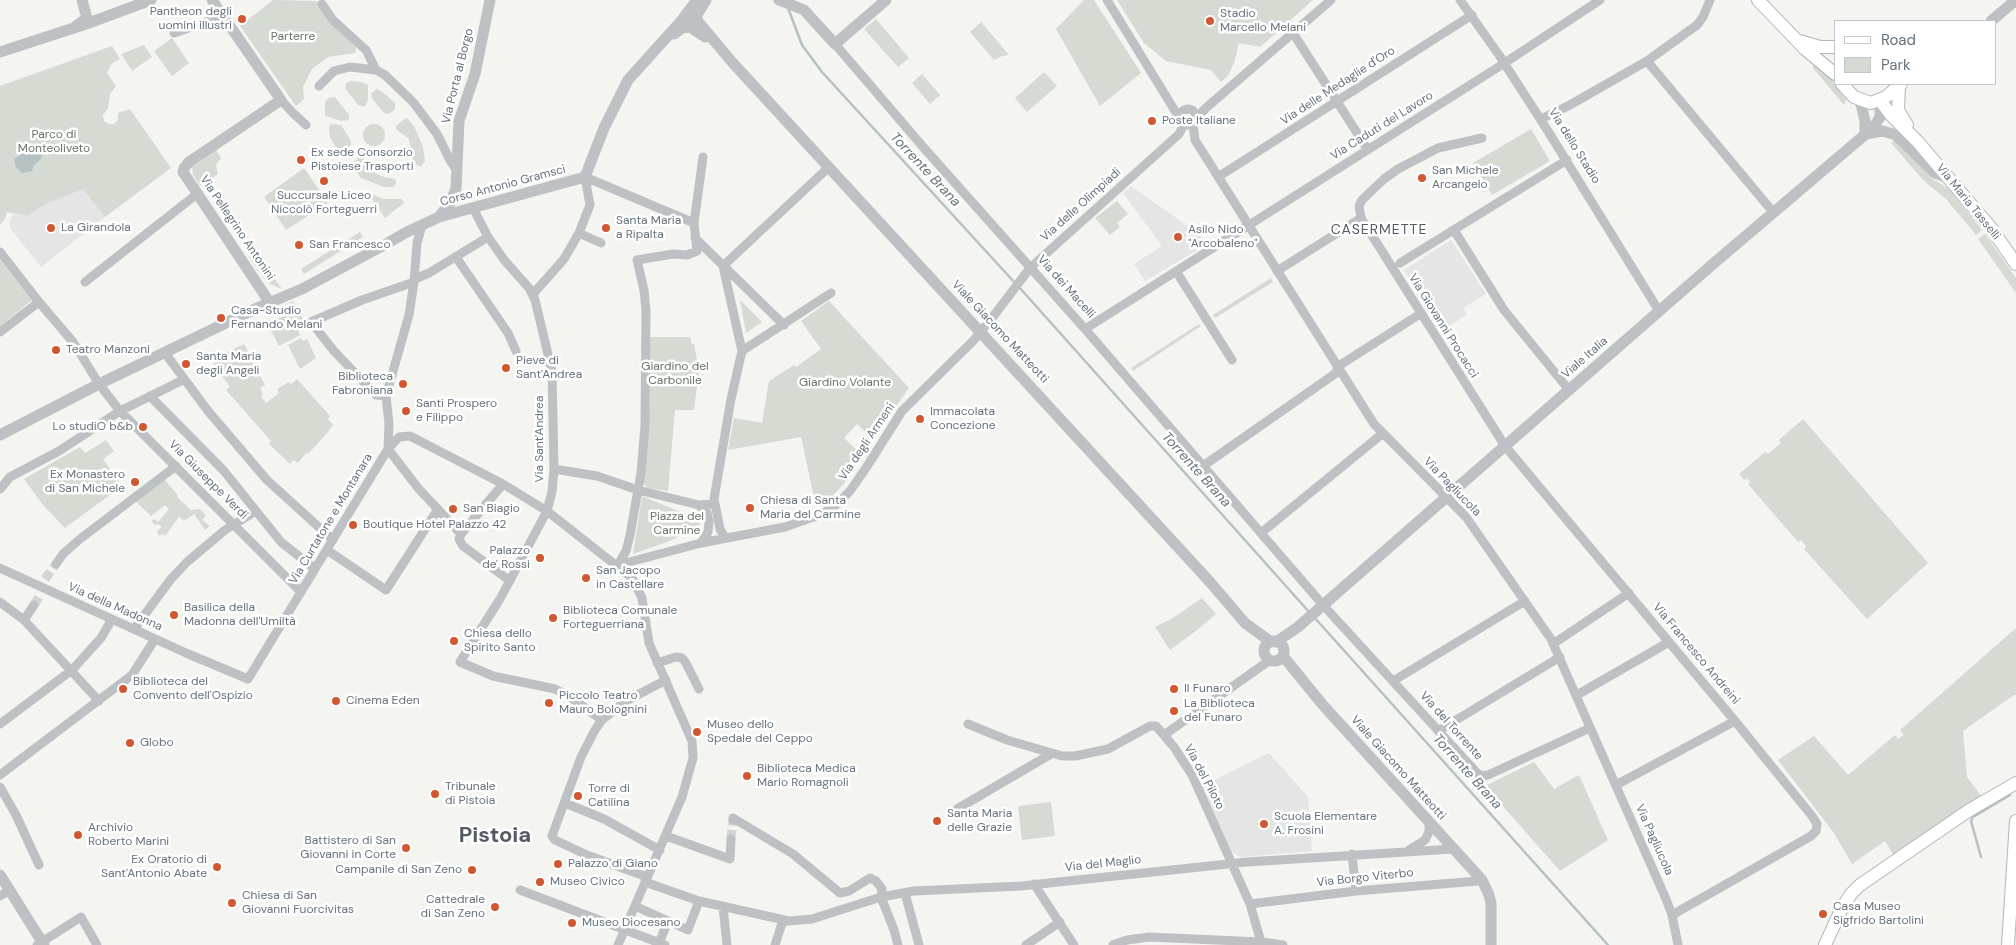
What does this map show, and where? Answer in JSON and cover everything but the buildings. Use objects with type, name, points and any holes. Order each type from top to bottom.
[{"type":"main road","points":[[1758,0],[1805,49],[1834,73]]},
{"type":"main road","points":[[1797,40],[1820,47],[1834,47]]},
{"type":"main road","points":[[1843,85],[1849,93],[1860,100],[1871,103],[1880,100],[1900,85]]},
{"type":"main road","name":"Via Maria Tasselli","points":[[1900,85],[1898,110],[1918,142]]},
{"type":"main road","name":"Via Maria Tasselli","points":[[1880,100],[1890,115],[1918,142],[1991,228],[2016,264]]},
{"type":"main road","points":[[1825,945],[1842,908],[1860,885],[1968,811],[2016,783]]},
{"type":"main road","points":[[2008,945],[2016,821]]},
{"type":"street","points":[[82,0],[87,16],[91,20],[101,19]]},
{"type":"street","points":[[0,52],[101,19],[151,0]]},
{"type":"street","points":[[212,0],[283,103],[306,125]]},
{"type":"street","name":"Via Porta al Borgo","points":[[456,189],[459,121],[475,74],[490,0]]},
{"type":"street","points":[[690,21],[697,0]]},
{"type":"street","points":[[533,294],[564,259],[580,233],[590,205],[585,177],[604,128],[625,85],[637,68],[668,38],[690,21],[706,0]]},
{"type":"street","name":"Via dei Macelli","points":[[779,0],[800,7],[808,13],[924,148],[1085,329],[1261,533],[1321,607]]},
{"type":"street","points":[[835,44],[886,0]]},
{"type":"street","points":[[1107,0],[1166,93],[1189,121],[1194,112],[1187,110],[1166,93]]},
{"type":"street","name":"Via delle Olimpiadi","points":[[980,332],[1030,268],[1177,136],[1189,121],[1330,0]]},
{"type":"street","name":"Via dello Stadio","points":[[1460,0],[1541,119],[1659,311]]},
{"type":"street","name":"Via Caduti del Lavoro","points":[[1085,329],[1368,150],[1600,0]]},
{"type":"street","points":[[1541,119],[1568,106],[1647,61],[1697,25],[1703,17],[1710,0]]},
{"type":"street","points":[[1993,20],[2016,0]]},
{"type":"street","points":[[322,4],[331,18],[366,50],[376,70]]},
{"type":"street","name":"Via delle Medaglie d'Oro","points":[[1218,177],[1472,15]]},
{"type":"street","points":[[75,27],[86,20],[87,16]]},
{"type":"street","points":[[174,33],[224,16]]},
{"type":"street","name":"Viale Giacomo Matteotti","points":[[690,21],[732,62],[1245,622],[1275,651],[1477,877]]},
{"type":"street","points":[[1293,33],[1368,150]]},
{"type":"street","points":[[1647,61],[1773,212]]},
{"type":"street","points":[[319,86],[328,76],[343,68],[359,67],[376,70],[394,82],[414,102],[437,134],[456,169]]},
{"type":"street","points":[[1860,100],[1863,109],[1865,134],[1883,131],[1896,135],[1935,173],[1949,178]]},
{"type":"street","name":"Viale Italia","points":[[1275,651],[1321,607],[1568,390],[1876,124],[1880,117],[1880,100]]},
{"type":"street","name":"Via Pellegrino Antonini","points":[[270,302],[184,172],[187,164],[283,103]]},
{"type":"street","name":"Via Pagliucola","points":[[1189,121],[1195,140],[1338,369],[1382,434],[1466,516],[1554,644],[1672,914],[1678,945]]},
{"type":"street","points":[[1177,136],[1195,140]]},
{"type":"street","points":[[1277,271],[1361,218],[1359,209],[1362,200],[1384,179],[1398,169],[1438,148],[1482,138]]},
{"type":"street","points":[[618,565],[628,544],[638,490],[645,425],[648,346],[646,304],[637,260],[673,254],[687,255],[697,251],[694,223],[703,157]]},
{"type":"street","points":[[1400,263],[1567,160]]},
{"type":"street","points":[[723,266],[829,167]]},
{"type":"street","points":[[585,177],[694,223]]},
{"type":"street","name":"Corso Antonio Gramsci","points":[[0,435],[99,384],[270,302],[302,289],[393,234],[422,226],[439,217],[585,177]]},
{"type":"street","points":[[456,189],[463,200],[473,208]]},
{"type":"street","points":[[439,217],[450,203],[456,189]]},
{"type":"street","points":[[85,282],[197,194]]},
{"type":"street","name":"Via Sant'Andrea","points":[[473,208],[488,237],[533,294],[552,371],[554,469],[552,492],[547,511],[510,581],[460,662],[493,676],[555,689],[567,695],[602,720]]},
{"type":"street","name":"Via Giovanni Procacci","points":[[1361,218],[1505,446]]},
{"type":"street","points":[[422,226],[417,243],[414,281],[409,315],[386,396],[376,396],[334,351],[311,322],[362,300],[414,281],[488,237]]},
{"type":"street","points":[[1454,230],[1504,310],[1568,390]]},
{"type":"street","points":[[580,233],[601,243]]},
{"type":"street","points":[[695,238],[784,325]]},
{"type":"street","name":"Via Giuseppe Verdi","points":[[0,252],[73,342],[99,384],[120,410],[301,592]]},
{"type":"street","points":[[456,257],[508,334],[516,351]]},
{"type":"street","points":[[618,565],[724,538],[714,504],[731,399],[742,350],[723,266]]},
{"type":"street","points":[[1176,271],[1232,360]]},
{"type":"street","points":[[742,350],[784,325],[831,293]]},
{"type":"street","points":[[0,332],[39,302]]},
{"type":"street","points":[[1203,466],[1338,369],[1420,314]]},
{"type":"street","name":"Via degli Armeni","points":[[724,538],[798,523],[822,514],[837,504],[850,491],[902,411],[980,332]]},
{"type":"street","points":[[165,353],[183,380],[267,480],[333,540]]},
{"type":"street","points":[[2,488],[10,477],[59,451],[120,410],[183,380]]},
{"type":"street","points":[[150,396],[215,462],[281,542],[315,569]]},
{"type":"street","name":"Via Curtatone e Montanara","points":[[386,396],[389,424],[388,449]]},
{"type":"street","points":[[1261,533],[1382,434]]},
{"type":"street","name":"Via Curtatone e Montanara","points":[[248,679],[394,441],[404,435],[410,436],[503,484]]},
{"type":"street","name":"Via Francesco Andreini","points":[[1505,446],[1735,721],[1817,824],[1814,834],[1672,914]]},
{"type":"street","points":[[388,449],[418,488],[461,534]]},
{"type":"street","points":[[56,564],[63,554],[80,539],[176,466]]},
{"type":"street","points":[[554,469],[597,476],[638,490],[699,505],[714,504]]},
{"type":"street","points":[[510,581],[460,542],[461,534],[503,484],[547,511],[618,565],[632,578],[640,589],[646,635],[692,741],[693,758],[682,797],[618,945]]},
{"type":"street","points":[[699,505],[707,513],[709,522],[708,532],[701,543]]},
{"type":"street","points":[[327,550],[386,590],[438,509]]},
{"type":"street","points":[[134,629],[171,579],[187,562],[202,548],[256,511]]},
{"type":"street","name":"Via della Madonna","points":[[0,568],[248,679]]},
{"type":"street","points":[[1554,644],[1629,593]]},
{"type":"street","points":[[1393,681],[1525,601]]},
{"type":"street","points":[[0,602],[24,620],[99,701]]},
{"type":"street","points":[[24,620],[34,605]]},
{"type":"street","name":"Via del Torrente","points":[[1321,607],[1393,681],[1478,774],[1485,776],[1590,728]]},
{"type":"street","points":[[0,724],[72,670],[101,638],[112,619]]},
{"type":"street","points":[[0,775],[132,675],[156,639]]},
{"type":"street","points":[[1577,695],[1669,642]]},
{"type":"street","points":[[968,724],[1007,740],[1051,754],[1075,756],[1108,749],[1153,725],[1164,735],[1275,651]]},
{"type":"street","points":[[657,663],[676,657],[682,658],[699,689]]},
{"type":"street","points":[[1438,731],[1560,657]]},
{"type":"street","points":[[660,850],[604,819],[565,803],[581,757],[602,720],[626,701],[666,680]]},
{"type":"street","points":[[1616,785],[1735,721]]},
{"type":"street","name":"Via del Piloto","points":[[1164,735],[1189,770],[1233,863],[1250,904],[1260,942]]},
{"type":"street","points":[[957,809],[1051,754]]},
{"type":"street","points":[[0,787],[16,815],[39,865]]},
{"type":"street","name":"Via del Maglio","points":[[565,803],[553,835],[554,839],[563,844],[700,901],[783,920],[812,918],[881,897],[905,893],[1034,884],[1233,863],[1453,849]]},
{"type":"street","points":[[733,819],[794,854],[839,893],[849,891],[870,878],[876,881],[882,888],[881,897],[891,920],[898,945]]},
{"type":"street","points":[[1406,851],[1425,840],[1429,832],[1429,824]]},
{"type":"street","points":[[666,836],[730,859],[731,839]]},
{"type":"street","points":[[1352,854],[1356,891]]},
{"type":"street","points":[[0,875],[5,893],[41,944],[81,917],[97,945]]},
{"type":"street","points":[[1477,877],[1484,899],[1484,945]]},
{"type":"street","points":[[1477,877],[1489,895],[1491,903],[1491,945]]},
{"type":"street","name":"Via Borgo Viterbo","points":[[1250,904],[1477,877]]},
{"type":"street","points":[[1034,884],[1074,945]]},
{"type":"street","points":[[520,890],[662,944],[668,921]]},
{"type":"street","points":[[905,893],[919,945]]},
{"type":"street","points":[[635,906],[688,930],[700,901]]},
{"type":"street","points":[[723,907],[727,944]]},
{"type":"street","points":[[775,945],[783,920]]},
{"type":"street","points":[[1026,945],[1060,922]]},
{"type":"street","points":[[1113,945],[1127,940],[1149,937],[1260,942],[1283,945]]},
{"type":"shaded area","points":[[21,147],[25,147],[29,151],[43,150],[41,159],[34,165],[32,171],[22,173],[16,167],[14,159],[20,155]]},
{"type":"shaded area","name":"Asilo Nido \"Arcobaleno\"","points":[[1131,186],[1209,243],[1145,281],[1134,264],[1162,246],[1123,193]]},
{"type":"shaded area","name":"La Girandola","points":[[83,189],[105,217],[41,267],[10,228],[9,224],[13,214],[27,216],[44,205]]},
{"type":"shaded area","points":[[1451,240],[1486,294],[1463,308],[1467,315],[1442,330],[1404,270]]},
{"type":"shaded area","name":"Scuola Elementare A. Frosini","points":[[1269,753],[1308,797],[1312,851],[1241,857],[1231,852],[1201,787]]},
{"type":"green space","name":"Parterre","points":[[273,0],[317,1],[327,17],[357,44],[355,53],[328,57],[312,69],[303,87],[304,99],[296,106],[240,26]]},
{"type":"green space","points":[[1084,0],[1094,0],[1141,73],[1100,106],[1056,29]]},
{"type":"green space","name":"Stadio Marcello Melani","points":[[1117,0],[1313,0],[1260,47],[1239,43],[1234,63],[1228,76],[1221,82],[1211,70],[1166,61],[1144,43]]},
{"type":"green space","points":[[876,19],[909,58],[898,67],[864,29]]},
{"type":"green space","points":[[981,22],[1009,55],[994,60],[970,32]]},
{"type":"green space","points":[[172,38],[189,63],[172,76],[154,51]]},
{"type":"green space","points":[[144,45],[152,57],[132,71],[121,54]]},
{"type":"green space","name":"Parco di Monteoliveto","points":[[112,46],[120,59],[111,64],[107,73],[116,86],[110,94],[108,109],[103,115],[104,121],[114,124],[118,120],[118,113],[130,109],[171,168],[105,217],[83,189],[44,205],[27,216],[7,212],[5,219],[0,225],[0,86]]},
{"type":"green space","points":[[1814,65],[1830,76],[1834,85],[1836,85],[1846,100],[1844,105],[1812,67]]},
{"type":"green space","points":[[1044,72],[1057,86],[1027,112],[1015,98]]},
{"type":"green space","points":[[922,74],[940,95],[930,104],[912,83]]},
{"type":"green space","points":[[351,81],[368,85],[368,100],[365,107],[358,105],[345,88],[346,83]]},
{"type":"green space","points":[[377,89],[395,103],[395,109],[389,114],[384,113],[372,99],[371,93]]},
{"type":"green space","points":[[335,97],[349,115],[349,120],[342,121],[325,116],[325,102],[329,98]]},
{"type":"green space","points":[[406,118],[414,126],[423,147],[425,161],[421,167],[413,163],[409,139],[396,129],[396,126]]},
{"type":"green space","points":[[331,124],[341,125],[351,141],[351,145],[342,152],[336,148],[330,137],[329,127]]},
{"type":"green space","points":[[374,124],[382,127],[385,135],[382,143],[374,146],[366,143],[363,135],[366,127]]},
{"type":"green space","points":[[1531,129],[1550,161],[1492,195],[1473,163]]},
{"type":"green space","points":[[1895,139],[1933,179],[1949,189],[1982,230],[1976,235],[1946,199],[1923,180],[1891,143]]},
{"type":"green space","points":[[216,150],[221,158],[216,165],[218,174],[200,186],[193,174],[192,167]]},
{"type":"green space","points":[[360,156],[373,172],[395,179],[394,187],[384,187],[361,178],[355,170],[353,163]]},
{"type":"green space","points":[[304,168],[328,203],[286,230],[264,197]]},
{"type":"green space","points":[[367,192],[383,199],[402,199],[404,203],[385,218]]},
{"type":"green space","points":[[1117,201],[1128,214],[1117,223],[1120,227],[1110,235],[1095,218]]},
{"type":"green space","points":[[360,232],[363,237],[304,274],[301,269]]},
{"type":"green space","points":[[1985,234],[2016,278],[2016,293],[1978,239]]},
{"type":"green space","points":[[257,247],[267,263],[262,266],[272,281],[275,279],[282,289],[266,282],[247,254]]},
{"type":"green space","points":[[0,260],[32,300],[0,326]]},
{"type":"green space","points":[[1271,278],[1273,282],[1215,318],[1213,315]]},
{"type":"green space","points":[[740,300],[762,322],[746,333]]},
{"type":"green space","points":[[293,301],[307,326],[298,331],[300,335],[279,346],[268,325],[286,314],[285,312],[289,310],[286,304]]},
{"type":"green space","name":"Giardino Volante","points":[[829,301],[909,388],[873,439],[857,424],[844,438],[860,453],[856,464],[848,479],[829,500],[816,506],[801,437],[728,450],[734,418],[762,423],[769,381],[794,365],[796,367],[821,349],[801,321]]},
{"type":"green space","points":[[1199,324],[1201,326],[1133,371],[1131,368]]},
{"type":"green space","name":"Giardino del Carbonile","points":[[650,337],[690,337],[692,344],[694,344],[699,371],[694,410],[675,410],[668,491],[647,488],[643,482],[650,398]]},
{"type":"green space","points":[[301,338],[303,341],[307,339],[316,358],[300,369],[288,345]]},
{"type":"green space","points":[[244,344],[265,385],[260,388],[263,394],[261,396],[266,403],[279,393],[277,389],[289,382],[291,384],[297,379],[330,416],[328,419],[333,425],[298,463],[293,460],[290,464],[269,444],[271,441],[226,390],[230,387],[211,360]]},
{"type":"green space","points":[[1803,419],[1928,563],[1867,619],[1804,549],[1806,546],[1801,540],[1798,542],[1748,484],[1750,482],[1747,478],[1744,480],[1739,474],[1765,452],[1768,454],[1781,443],[1779,440]]},
{"type":"green space","points":[[106,440],[114,451],[103,459],[122,486],[65,528],[43,505],[24,479],[80,447],[85,453]]},
{"type":"green space","points":[[164,479],[177,494],[178,498],[191,510],[200,509],[206,515],[202,520],[210,526],[205,530],[194,514],[184,521],[179,517],[165,536],[163,534],[159,536],[157,531],[162,527],[158,524],[155,525],[151,521],[154,519],[158,522],[169,509],[165,505],[151,516],[135,501]]},
{"type":"green space","name":"Piazza del Carmine","points":[[642,496],[695,518],[700,522],[699,527],[667,542],[633,554]]},
{"type":"green space","points":[[1202,598],[1216,614],[1170,650],[1155,627],[1173,618]]},
{"type":"green space","points":[[2016,628],[2016,695],[1963,731],[1967,777],[1982,797],[1894,856],[1885,841],[1852,864],[1834,833],[1778,760],[1814,736],[1848,775],[1895,735],[1898,739],[1904,735],[1900,730]]},
{"type":"green space","points":[[1534,762],[1554,789],[1579,775],[1608,840],[1560,871],[1485,786]]},
{"type":"green space","points":[[1051,802],[1055,836],[1022,840],[1018,806]]},
{"type":"waterway","name":"Torrente Brana","points":[[788,8],[802,45],[822,72],[1015,283]]},
{"type":"waterway","name":"Torrente Brana","points":[[1019,287],[1310,613]]},
{"type":"waterway","name":"Torrente Brana","points":[[1314,617],[1608,945]]},
{"type":"waterway","points":[[1981,857],[1971,821],[1973,817],[2010,795]]},
{"type":"tunnel","points":[[45,579],[56,564]]},
{"type":"tunnel","points":[[34,605],[41,594]]},
{"type":"tunnel","points":[[731,839],[733,820]]},
{"type":"place","name":"Pantheon degli uomini illustri","points":[[242,19]]},
{"type":"place","name":"Stadio Marcello Melani","points":[[1210,21]]},
{"type":"place","name":"Poste Italiane","points":[[1152,121]]},
{"type":"place","name":"Ex sede Consorzio Pistoiese Trasporti","points":[[301,160]]},
{"type":"place","name":"San Michele Arcangelo","points":[[1422,178]]},
{"type":"place","name":"Succursale Liceo Niccolò Forteguerri","points":[[324,181]]},
{"type":"place","name":"La Girandola","points":[[51,228]]},
{"type":"place","name":"Santa Maria a Ripalta","points":[[606,228]]},
{"type":"place","name":"Asilo Nido \"Arcobaleno\"","points":[[1178,237]]},
{"type":"place","name":"San Francesco","points":[[299,245]]},
{"type":"place","name":"Casa-Studio Fernando Melani","points":[[221,318]]},
{"type":"place","name":"Teatro Manzoni","points":[[56,350]]},
{"type":"place","name":"Santa Maria degli Angeli","points":[[186,364]]},
{"type":"place","name":"Pieve di Sant'Andrea","points":[[506,368]]},
{"type":"place","name":"Biblioteca Fabroniana","points":[[403,384]]},
{"type":"place","name":"Santi Prospero e Filippo","points":[[406,411]]},
{"type":"place","name":"Immacolata Concezione","points":[[920,419]]},
{"type":"place","name":"Lo studiO b&b","points":[[143,427]]},
{"type":"place","name":"Ex Monastero di San Michele","points":[[135,482]]},
{"type":"place","name":"Chiesa di Santa Maria del Carmine","points":[[750,508]]},
{"type":"place","name":"San Biagio","points":[[453,509]]},
{"type":"place","name":"Boutique Hotel Palazzo 42","points":[[353,525]]},
{"type":"place","name":"Palazzo de' Rossi","points":[[540,558]]},
{"type":"place","name":"San Jacopo in Castellare","points":[[586,578]]},
{"type":"place","name":"Basilica della Madonna dell'Umiltà","points":[[174,615]]},
{"type":"place","name":"Biblioteca Comunale Forteguerriana","points":[[553,618]]},
{"type":"place","name":"Chiesa dello Spirito Santo","points":[[454,641]]},
{"type":"place","name":"Biblioteca del Convento dell'Ospizio","points":[[123,689]]},
{"type":"place","name":"Il Funaro","points":[[1174,689]]},
{"type":"place","name":"Cinema Eden","points":[[336,701]]},
{"type":"place","name":"Piccolo Teatro Mauro Bolognini","points":[[549,703]]},
{"type":"place","name":"La Biblioteca del Funaro","points":[[1174,711]]},
{"type":"place","name":"Museo dello Spedale del Ceppo","points":[[697,732]]},
{"type":"place","name":"Globo","points":[[130,743]]},
{"type":"place","name":"Biblioteca Medica Mario Romagnoli","points":[[747,776]]},
{"type":"place","name":"Tribunale di Pistoia","points":[[435,794]]},
{"type":"place","name":"Torre di Catilina","points":[[578,796]]},
{"type":"place","name":"Santa Maria delle Grazie","points":[[937,821]]},
{"type":"place","name":"Scuola Elementare A. Frosini","points":[[1264,824]]},
{"type":"place","name":"Archivio Roberto Marini","points":[[78,835]]},
{"type":"place","name":"Battistero di San Giovanni in Corte","points":[[406,848]]},
{"type":"place","name":"Palazzo di Giano","points":[[558,864]]},
{"type":"place","name":"Ex Oratorio di Sant'Antonio Abate","points":[[217,867]]},
{"type":"place","name":"Campanile di San Zeno","points":[[472,870]]},
{"type":"place","name":"Museo Civico","points":[[540,882]]},
{"type":"place","name":"Chiesa di San Giovanni Fuorcivitas","points":[[232,903]]},
{"type":"place","name":"Cattedrale di San Zeno","points":[[495,907]]},
{"type":"place","name":"Casa Museo Sigfrido Bartolini","points":[[1823,914]]},
{"type":"place","name":"Museo Diocesano","points":[[572,923]]},
{"type":"district","name":"CASERMETTE","points":[[1379,230]]},
{"type":"district","name":"Pistoia","points":[[495,836]]}]
